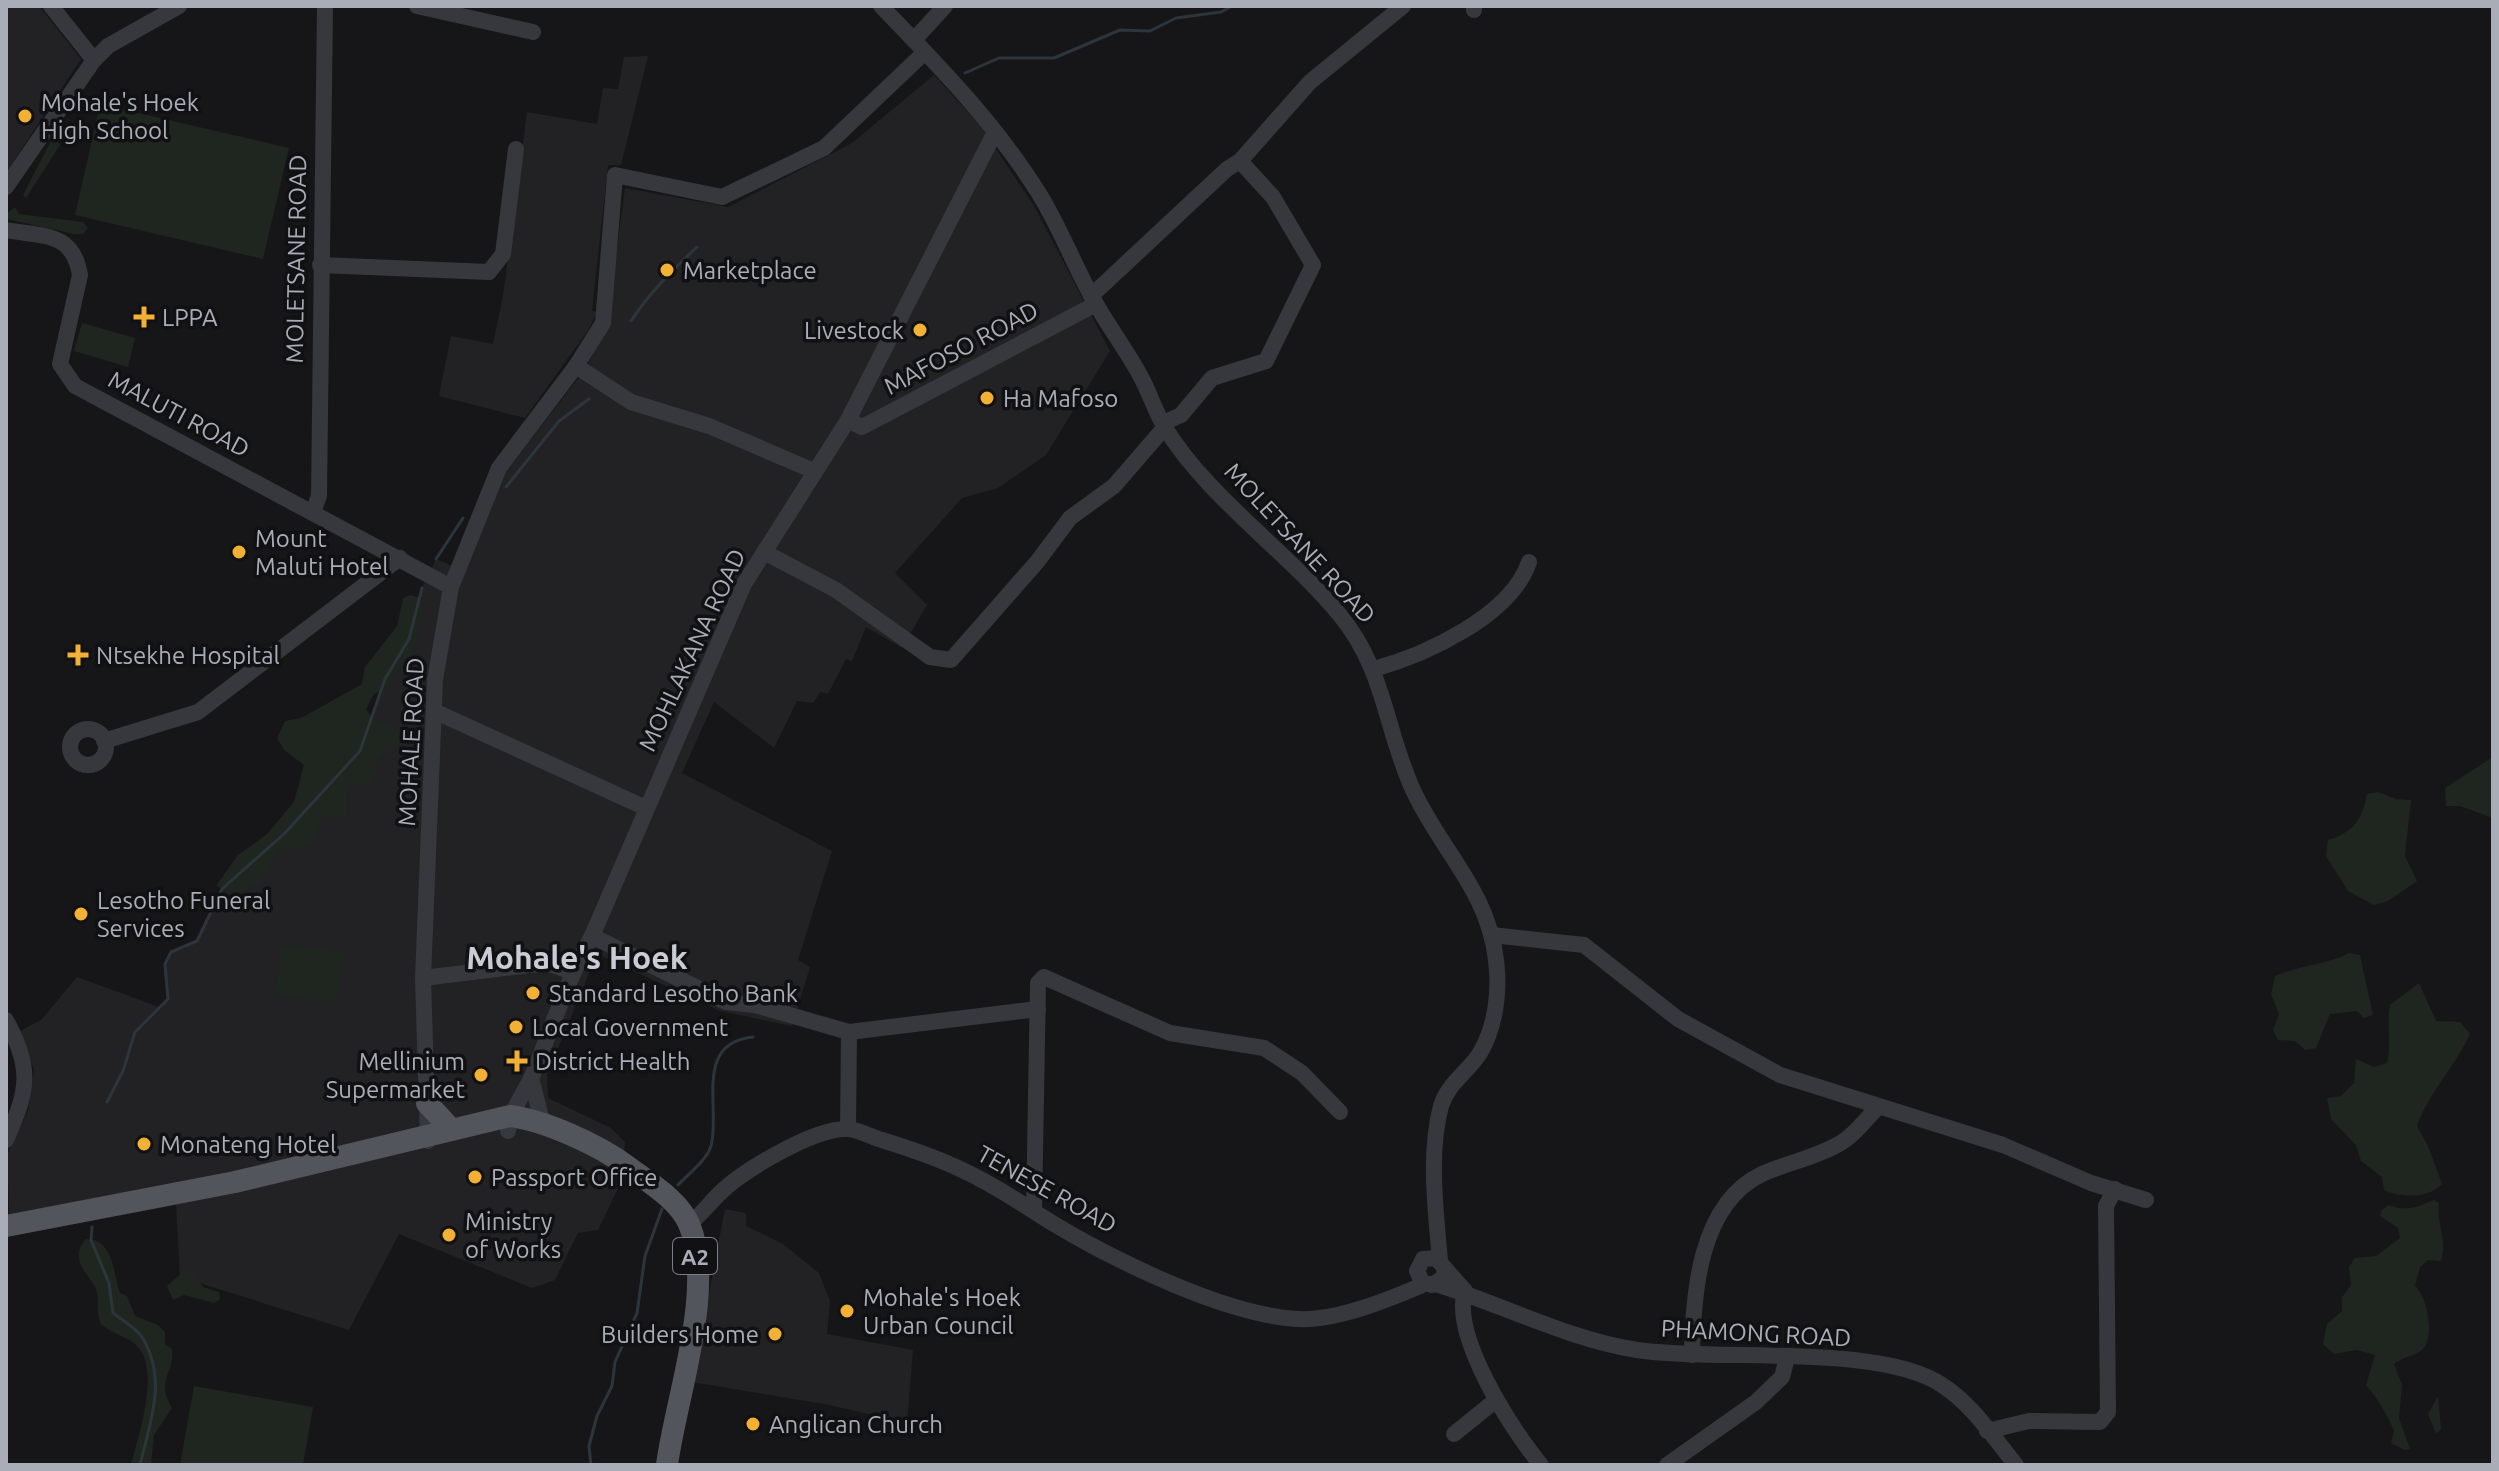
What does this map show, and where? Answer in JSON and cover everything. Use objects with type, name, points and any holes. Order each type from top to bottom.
[{"type":"main road","points":[[427,1103],[450,1128]]},
{"type":"main road","name":"A2","points":[[6,1226],[235,1182],[428,1137],[534,1119],[614,1156],[676,1205],[689,1224],[697,1268],[697,1307],[667,1465]]},
{"type":"main road","name":"A2","points":[[428,1137],[450,1128],[509,1124]]},
{"type":"street","points":[[51,6],[94,60]]},
{"type":"street","points":[[6,187],[94,60],[108,46],[179,6]]},
{"type":"street","name":"MOLETSANE ROAD","points":[[313,512],[319,496],[325,6]]},
{"type":"street","points":[[417,6],[533,32]]},
{"type":"street","name":"MOLETSANE ROAD","points":[[881,6],[995,132],[1039,192],[1094,300],[1142,378],[1164,425],[1195,465],[1341,616],[1374,669],[1412,789],[1440,841],[1471,882],[1492,935],[1499,987],[1495,1013],[1480,1053],[1453,1083],[1442,1102],[1431,1271]]},
{"type":"street","points":[[919,46],[945,6]]},
{"type":"street","points":[[1094,300],[1227,169],[1240,161],[1310,82],[1403,6]]},
{"type":"street","name":"MOHALE ROAD","points":[[428,1137],[423,978],[433,802],[434,711],[451,587],[499,468],[576,366],[603,323],[615,175],[722,197],[824,148],[919,46]]},
{"type":"street","name":"MOHLAKANA ROAD","points":[[509,1124],[531,1078],[572,972],[592,936],[744,584],[848,420],[995,132]]},
{"type":"street","points":[[320,265],[489,272],[503,254],[516,149]]},
{"type":"street","points":[[764,552],[836,590],[930,657],[951,660],[1037,562],[1070,518],[1114,486],[1164,425],[1181,415],[1212,378],[1266,361],[1313,265],[1273,197],[1240,161]]},
{"type":"street","name":"MALUTI ROAD","points":[[6,230],[58,238],[73,250],[80,275],[60,364],[69,380],[90,396],[451,587]]},
{"type":"street","name":"MAFOSO ROAD","points":[[848,420],[862,427],[1094,300]]},
{"type":"street","points":[[576,366],[631,402],[709,426],[814,471]]},
{"type":"street","points":[[104,741],[198,712],[400,558]]},
{"type":"street","points":[[1374,669],[1415,658],[1475,623],[1523,579],[1529,562]]},
{"type":"street","points":[[434,711],[646,808]]},
{"type":"street","points":[[1492,935],[1584,945],[1678,1019],[1751,1061],[1878,1107],[2003,1145],[2091,1183],[2146,1200]]},
{"type":"street","points":[[592,936],[726,1002],[755,1005],[849,1032],[1038,1009]]},
{"type":"street","points":[[423,978],[547,963],[572,972]]},
{"type":"street","points":[[1034,1211],[1038,983],[1044,977],[1170,1033],[1264,1048],[1302,1073],[1340,1112]]},
{"type":"street","points":[[6,1020],[19,1044],[26,1069],[26,1089],[6,1140]]},
{"type":"street","points":[[689,1224],[719,1194],[770,1159],[826,1133],[848,1128],[849,1032]]},
{"type":"street","points":[[531,1078],[543,1125]]},
{"type":"street","points":[[1692,1355],[1693,1310],[1698,1279],[1713,1226],[1729,1203],[1743,1186],[1761,1175],[1839,1145],[1878,1107]]},
{"type":"street","name":"TENESE ROAD","points":[[848,1128],[927,1152],[988,1181],[1034,1211],[1177,1283],[1236,1307],[1298,1319],[1329,1316],[1361,1309],[1401,1291],[1431,1271]]},
{"type":"street","points":[[1987,1431],[2029,1421],[2100,1422],[2108,1412],[2106,1206],[2115,1189]]},
{"type":"street","name":"PHAMONG ROAD","points":[[1431,1271],[1465,1291],[1564,1331],[1609,1345],[1692,1355],[1841,1360],[1910,1369],[1956,1396],[2016,1465]]},
{"type":"street","points":[[1465,1291],[1460,1304],[1463,1319],[1496,1400],[1513,1432],[1541,1465]]},
{"type":"street","points":[[1667,1465],[1756,1402],[1782,1377],[1787,1358]]},
{"type":"street","points":[[1454,1434],[1496,1400]]},
{"type":"shaded area","name":"Mohale's Hoek High School","points":[[6,6],[39,6],[81,59],[6,173]]},
{"type":"shaded area","points":[[648,56],[621,165],[608,165],[592,311],[597,312],[589,329],[525,418],[439,396],[451,336],[493,344],[503,296],[527,112],[597,124],[603,88],[618,89],[624,57]]},
{"type":"shaded area","points":[[934,75],[980,125],[1033,204],[1110,351],[1046,455],[998,488],[962,498],[895,573],[927,605],[902,648],[866,627],[852,661],[846,659],[828,694],[820,692],[813,703],[797,701],[774,748],[714,702],[682,773],[832,851],[798,960],[810,967],[792,1026],[720,1011],[597,954],[547,1075],[548,1098],[611,1128],[625,1142],[622,1180],[598,1230],[578,1233],[555,1280],[532,1288],[399,1234],[349,1330],[180,1277],[176,1205],[10,1236],[7,1155],[28,1111],[34,1070],[20,1031],[41,1020],[77,977],[162,1008],[168,999],[165,964],[171,952],[197,941],[222,889],[360,751],[385,679],[418,612],[422,588],[436,559],[464,571],[507,470],[587,367],[607,321],[625,188],[728,207],[852,143]]},
{"type":"shaded area","points":[[100,104],[289,148],[263,259],[75,215]]},
{"type":"shaded area","points":[[52,139],[58,139],[60,145],[26,198],[23,195]]},
{"type":"shaded area","points":[[15,207],[19,214],[83,222],[88,228],[83,234],[74,234],[7,219],[6,214]]},
{"type":"shaded area","points":[[82,323],[135,338],[128,367],[74,351]]},
{"type":"shaded area","points":[[410,595],[418,597],[424,613],[409,663],[397,670],[389,687],[374,694],[366,709],[372,718],[401,730],[403,740],[378,760],[374,782],[347,786],[346,816],[320,819],[313,843],[303,848],[278,851],[259,883],[237,894],[216,886],[238,855],[267,834],[294,802],[304,765],[284,750],[277,738],[285,721],[301,718],[362,684],[365,667],[397,626],[403,598]]},
{"type":"shaded area","points":[[2493,757],[2493,818],[2460,806],[2446,806],[2445,788]]},
{"type":"shaded area","points":[[2378,792],[2396,799],[2411,800],[2405,856],[2417,881],[2388,901],[2374,905],[2348,891],[2326,856],[2328,840],[2350,829],[2359,818],[2367,794]]},
{"type":"shaded area","points":[[281,945],[345,951],[337,1002],[276,996]]},
{"type":"shaded area","points":[[2349,953],[2360,955],[2373,1015],[2364,1018],[2357,1011],[2330,1014],[2316,1048],[2305,1050],[2295,1041],[2278,1040],[2273,1030],[2279,1014],[2271,994],[2275,976]]},
{"type":"shaded area","points":[[2419,983],[2436,1021],[2460,1022],[2470,1034],[2428,1102],[2417,1126],[2442,1184],[2422,1195],[2407,1196],[2384,1190],[2382,1177],[2361,1161],[2356,1145],[2331,1119],[2327,1098],[2341,1096],[2354,1083],[2356,1059],[2374,1067],[2387,1063],[2390,1005]]},
{"type":"shaded area","points":[[2434,1200],[2439,1203],[2443,1253],[2441,1261],[2428,1260],[2420,1267],[2415,1286],[2426,1307],[2428,1336],[2422,1350],[2394,1364],[2402,1385],[2399,1418],[2410,1449],[2405,1450],[2391,1443],[2394,1431],[2366,1385],[2375,1355],[2357,1350],[2334,1354],[2323,1344],[2327,1324],[2342,1311],[2342,1297],[2351,1285],[2349,1267],[2355,1258],[2376,1256],[2400,1238],[2398,1228],[2380,1216],[2382,1210],[2388,1205],[2417,1207]]},
{"type":"shaded area","points":[[725,1209],[746,1213],[746,1226],[783,1244],[819,1273],[830,1301],[827,1334],[913,1350],[907,1423],[829,1405],[692,1382]]},
{"type":"shaded area","points":[[86,1239],[95,1240],[107,1251],[120,1293],[127,1296],[135,1316],[158,1325],[165,1332],[165,1344],[172,1349],[165,1390],[172,1408],[154,1435],[151,1465],[131,1465],[146,1401],[147,1367],[134,1343],[101,1324],[95,1286],[80,1261],[79,1254]]},
{"type":"shaded area","points":[[184,1271],[192,1271],[203,1287],[219,1292],[220,1299],[214,1303],[184,1295],[173,1300],[167,1286]]},
{"type":"shaded area","points":[[194,1386],[313,1407],[303,1465],[180,1465]]},
{"type":"shaded area","points":[[2438,1396],[2441,1429],[2436,1434],[2428,1414]]},
{"type":"waterway","points":[[965,73],[999,58],[1054,58],[1120,30],[1150,31],[1176,18],[1221,12],[1232,6]]},
{"type":"waterway","points":[[631,321],[670,273],[697,247]]},
{"type":"waterway","points":[[506,487],[559,421],[589,399]]},
{"type":"waterway","points":[[436,559],[463,518]]},
{"type":"waterway","points":[[107,1102],[123,1071],[135,1032],[168,999],[165,964],[171,952],[197,941],[222,889],[284,834],[360,751],[385,679],[409,639],[422,588]]},
{"type":"waterway","points":[[678,1185],[701,1162],[711,1146],[716,1064],[723,1051],[734,1042],[753,1037]]},
{"type":"waterway","points":[[591,1465],[589,1446],[597,1416],[612,1386],[615,1362],[637,1313],[645,1256],[662,1209]]},
{"type":"waterway","points":[[92,1227],[91,1240],[109,1283],[113,1313],[142,1337],[154,1369],[152,1417],[140,1465]]},
{"type":"place","name":"Mohale's Hoek High School","points":[[25,116]]},
{"type":"place","name":"Marketplace","points":[[667,270]]},
{"type":"place","name":"LPPA","points":[[144,317]]},
{"type":"place","name":"Livestock","points":[[920,330]]},
{"type":"place","name":"Ha Mafoso","points":[[987,398]]},
{"type":"place","name":"Mount Maluti Hotel","points":[[239,552]]},
{"type":"place","name":"Ntsekhe Hospital","points":[[78,655]]},
{"type":"place","name":"Lesotho Funeral Services","points":[[81,914]]},
{"type":"place","name":"Standard Lesotho Bank","points":[[533,993]]},
{"type":"place","name":"Local Government","points":[[516,1027]]},
{"type":"place","name":"District Health","points":[[517,1061]]},
{"type":"place","name":"Mellinium Supermarket","points":[[481,1075]]},
{"type":"place","name":"Monateng Hotel","points":[[144,1144]]},
{"type":"place","name":"Passport Office","points":[[475,1177]]},
{"type":"place","name":"Ministry of Works","points":[[449,1235]]},
{"type":"place","name":"Mohale's Hoek Urban Council","points":[[847,1311]]},
{"type":"place","name":"Builders Home","points":[[775,1334]]},
{"type":"place","name":"Anglican Church","points":[[753,1424]]},
{"type":"district","name":"Mohale's Hoek","points":[[577,957]]}]
